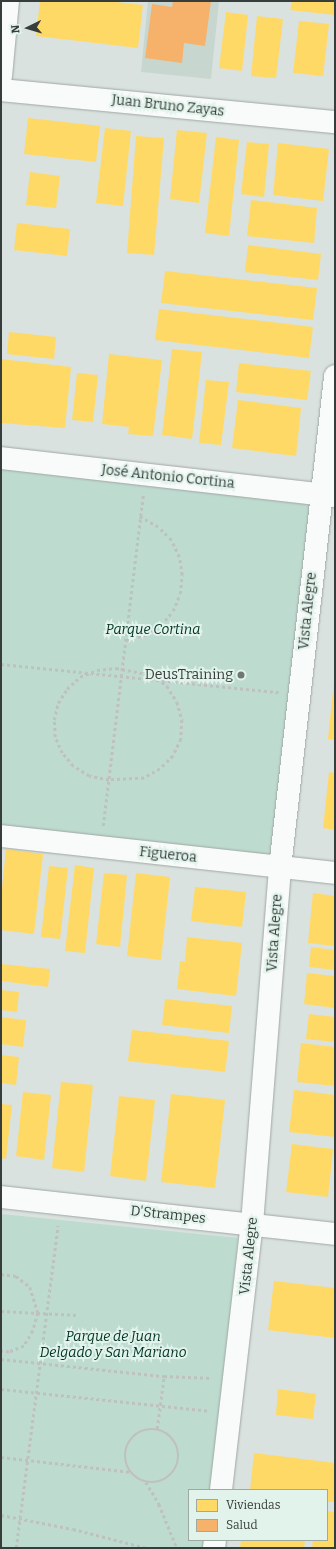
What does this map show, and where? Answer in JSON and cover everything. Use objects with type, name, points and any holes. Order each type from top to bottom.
[{"type":"street","points":[[1,76],[8,1]]},
{"type":"street","name":"Juan Bruno Zayas","points":[[1,90],[335,122]]},
{"type":"street","name":"Vista Alegre","points":[[221,1489],[252,1224],[280,868],[299,694],[328,495],[335,376]]},
{"type":"street","name":"José Antonio Cortina","points":[[1,458],[328,495]]},
{"type":"street","name":"Figueroa","points":[[1,836],[335,873]]},
{"type":"street","name":"D'Strampes","points":[[1,1197],[335,1234]]},
{"type":"path","points":[[100,848],[146,475]]},
{"type":"path","points":[[126,640],[145,635],[160,625],[173,611],[180,594],[182,575],[179,557],[171,540],[158,526],[140,517]]},
{"type":"path","points":[[1,664],[299,694]]},
{"type":"path","points":[[122,668],[152,675],[167,686],[177,702],[182,720],[180,739],[173,756],[160,770],[144,778],[109,780],[89,776],[73,766],[62,753],[55,737],[54,720],[58,703],[67,688],[80,677],[91,673],[122,668]]},
{"type":"path","points":[[16,1548],[39,1363],[48,1313],[58,1220]]},
{"type":"path","points":[[1,1274],[16,1276],[30,1286],[38,1313],[33,1331],[24,1346],[9,1352],[1,1351]]},
{"type":"path","points":[[1,1310],[77,1315]]},
{"type":"path","points":[[1,1359],[164,1376],[235,1379]]},
{"type":"path","points":[[157,1429],[164,1376]]},
{"type":"path","points":[[1,1389],[231,1414]]},
{"type":"path","points":[[131,1472],[126,1455],[132,1438],[148,1429],[157,1429],[165,1432],[177,1444],[179,1461],[173,1472],[163,1480],[146,1482]]},
{"type":"path","points":[[1,1457],[131,1472],[146,1482],[159,1504],[177,1548]]},
{"type":"path","points":[[1,1515],[147,1548]]},
{"type":"shaded area","points":[[148,1],[219,1],[211,79],[141,72]]},
{"type":"green space","name":"Parque Cortina","points":[[1,458],[321,494],[280,868],[1,836]]},
{"type":"green space","name":"Parque de Juan Delgado y San Mariano","points":[[1,1214],[238,1238],[212,1489],[188,1489],[188,1541],[207,1541],[206,1548],[1,1548]]},
{"type":"building: Viviendas","points":[[40,1],[107,1],[143,5],[138,48],[36,36]]},
{"type":"building: Viviendas","points":[[292,1],[335,1],[335,15],[290,10]]},
{"type":"building: Viviendas","points":[[226,12],[248,15],[242,71],[219,68]]},
{"type":"building: Viviendas","points":[[257,16],[283,19],[276,78],[251,76]]},
{"type":"building: Viviendas","points":[[299,21],[329,24],[323,76],[293,73]]},
{"type":"building: Viviendas","points":[[28,118],[100,126],[96,162],[24,154]]},
{"type":"building: Viviendas","points":[[105,128],[131,131],[123,206],[96,203]]},
{"type":"building: Viviendas","points":[[177,130],[207,133],[199,203],[170,199]]},
{"type":"building: Viviendas","points":[[136,136],[164,138],[154,255],[127,253]]},
{"type":"building: Viviendas","points":[[216,137],[239,140],[229,236],[205,233]]},
{"type":"building: Viviendas","points":[[247,142],[269,144],[264,197],[241,194]]},
{"type":"building: Viviendas","points":[[278,143],[329,149],[323,201],[273,195]]},
{"type":"building: Viviendas","points":[[30,172],[60,176],[56,208],[26,205]]},
{"type":"building: Viviendas","points":[[251,200],[317,208],[314,243],[247,236]]},
{"type":"building: Viviendas","points":[[17,223],[70,229],[67,256],[14,250]]},
{"type":"building: Viviendas","points":[[248,245],[321,254],[318,280],[245,272]]},
{"type":"building: Viviendas","points":[[165,271],[317,288],[313,320],[161,303]]},
{"type":"building: Viviendas","points":[[159,309],[313,327],[309,358],[155,340]]},
{"type":"building: Viviendas","points":[[9,332],[56,337],[54,359],[7,354]]},
{"type":"building: Viviendas","points":[[172,349],[202,352],[192,439],[162,435]]},
{"type":"building: Viviendas","points":[[109,354],[162,360],[153,436],[128,434],[129,427],[102,424]]},
{"type":"building: Viviendas","points":[[1,359],[71,367],[65,428],[1,423]]},
{"type":"building: Viviendas","points":[[239,363],[311,371],[307,400],[236,392]]},
{"type":"building: Viviendas","points":[[77,373],[98,375],[93,422],[72,420]]},
{"type":"building: Viviendas","points":[[206,380],[229,382],[221,445],[199,443]]},
{"type":"building: Viviendas","points":[[238,400],[301,408],[296,456],[232,448]]},
{"type":"building: Viviendas","points":[[335,682],[335,740],[328,739]]},
{"type":"building: Viviendas","points":[[329,772],[335,773],[335,830],[323,828]]},
{"type":"building: Viviendas","points":[[6,849],[43,854],[34,934],[1,930],[1,898]]},
{"type":"building: Viviendas","points":[[75,865],[94,868],[85,953],[65,951]]},
{"type":"building: Viviendas","points":[[49,866],[68,868],[60,939],[41,937]]},
{"type":"building: Viviendas","points":[[104,873],[127,875],[120,947],[96,944]]},
{"type":"building: Viviendas","points":[[136,873],[170,877],[161,960],[127,956]]},
{"type":"building: Viviendas","points":[[195,887],[246,892],[242,927],[191,921]]},
{"type":"building: Viviendas","points":[[313,893],[335,896],[335,946],[308,943]]},
{"type":"building: Viviendas","points":[[187,937],[242,943],[236,996],[177,989],[180,961],[185,962]]},
{"type":"building: Viviendas","points":[[311,947],[335,950],[335,970],[309,967]]},
{"type":"building: Viviendas","points":[[1,964],[50,969],[48,987],[1,981]]},
{"type":"building: Viviendas","points":[[307,973],[335,976],[335,1008],[304,1004]]},
{"type":"building: Viviendas","points":[[1,990],[19,992],[17,1012],[1,1010]]},
{"type":"building: Viviendas","points":[[165,999],[232,1006],[229,1033],[162,1025]]},
{"type":"building: Viviendas","points":[[309,1014],[335,1017],[335,1042],[306,1039]]},
{"type":"building: Viviendas","points":[[1,1017],[26,1020],[23,1047],[1,1044]]},
{"type":"building: Viviendas","points":[[132,1030],[229,1041],[225,1072],[128,1061]]},
{"type":"building: Viviendas","points":[[301,1043],[335,1047],[335,1086],[297,1082]]},
{"type":"building: Viviendas","points":[[1,1055],[19,1057],[16,1085],[1,1083]]},
{"type":"building: Viviendas","points":[[61,1082],[93,1085],[84,1172],[52,1168]]},
{"type":"building: Viviendas","points":[[294,1090],[335,1095],[335,1137],[289,1132]]},
{"type":"building: Viviendas","points":[[23,1092],[51,1095],[44,1160],[16,1156]]},
{"type":"building: Viviendas","points":[[171,1094],[225,1100],[215,1188],[161,1182]]},
{"type":"building: Viviendas","points":[[119,1096],[155,1100],[146,1181],[110,1176]]},
{"type":"building: Viviendas","points":[[1,1104],[12,1105],[6,1159],[1,1158]]},
{"type":"building: Viviendas","points":[[292,1144],[333,1149],[328,1197],[286,1192]]},
{"type":"building: Viviendas","points":[[274,1281],[335,1288],[335,1338],[268,1330]]},
{"type":"building: Viviendas","points":[[278,1389],[316,1394],[313,1419],[276,1415]]},
{"type":"building: Viviendas","points":[[254,1453],[335,1463],[335,1502],[328,1502],[328,1489],[250,1489]]},
{"type":"building: Viviendas","points":[[328,1511],[335,1512],[335,1548],[312,1548],[313,1541],[328,1541]]},
{"type":"building: Viviendas","points":[[241,1541],[305,1541],[304,1548],[240,1548]]},
{"type":"building: Salud","points":[[173,1],[211,1],[205,46],[184,43],[182,63],[145,58],[152,4],[172,7]]},
{"type":"place","name":"DeusTraining","points":[[241,675]]}]
